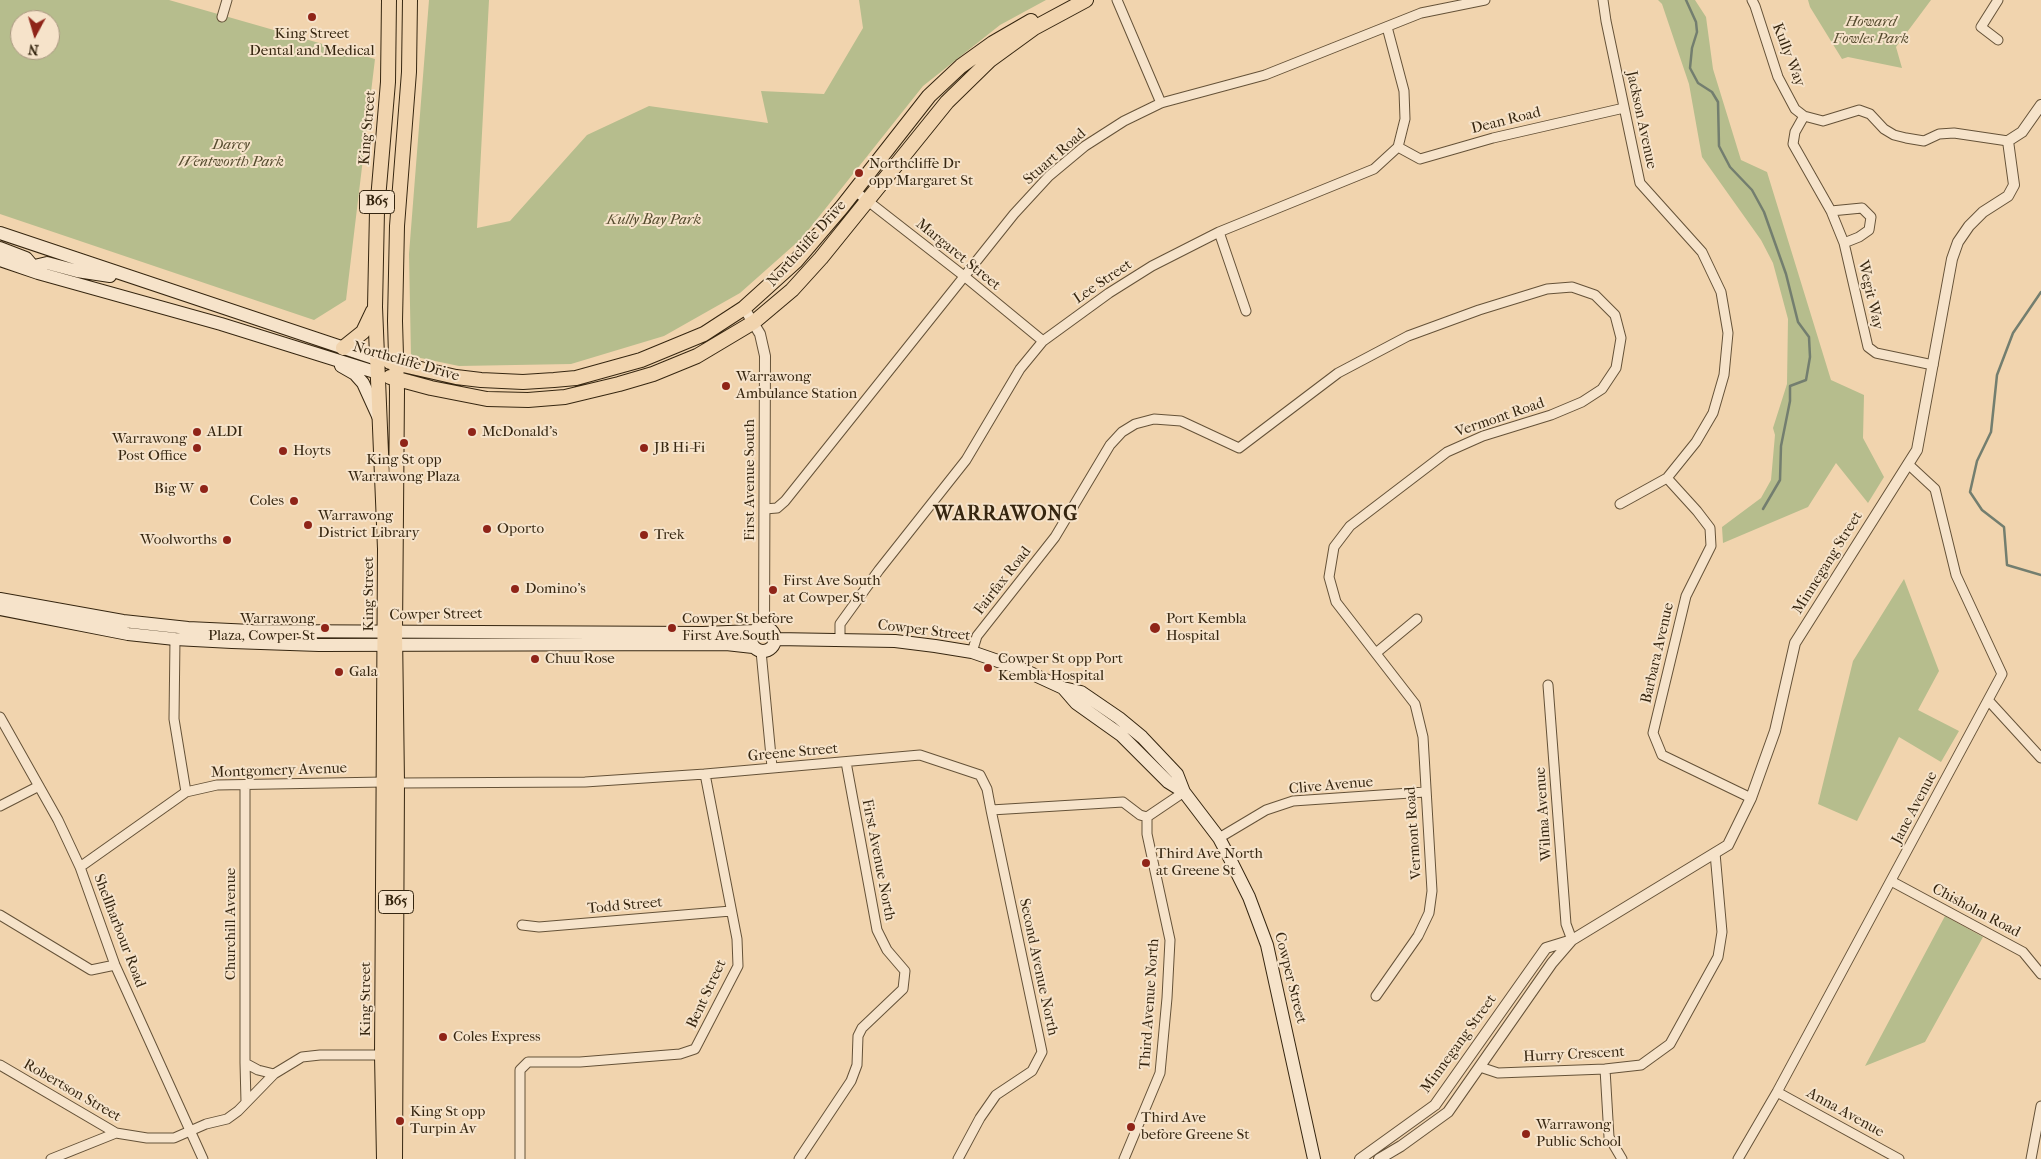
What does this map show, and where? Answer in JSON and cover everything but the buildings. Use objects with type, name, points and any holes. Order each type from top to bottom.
[{"type":"main road","name":"King Street","points":[[389,0],[388,82],[377,211],[374,307],[390,639]]},
{"type":"main road","name":"King Street","points":[[395,1159],[390,639],[397,380],[397,226],[409,72],[410,0]]},
{"type":"main road","name":"Northcliffe Drive","points":[[0,233],[342,348],[396,364],[456,377],[481,380],[522,382],[576,378],[641,360],[676,347],[704,334],[744,308],[796,261],[855,191],[929,96],[960,66],[993,43],[1029,22],[1080,0]]},
{"type":"main road","name":"Northcliffe Drive","points":[[0,260],[324,355],[397,380],[487,399],[528,400],[565,397],[620,384],[653,374],[697,356],[754,322],[792,290],[821,258],[947,102],[990,60],[1034,28],[1086,0]]},
{"type":"main road","points":[[0,248],[26,258],[32,269],[46,263],[77,271],[134,278]]},
{"type":"main road","points":[[342,348],[363,332],[374,307]]},
{"type":"main road","points":[[324,355],[355,374],[363,383],[368,389],[380,421]]},
{"type":"main road","name":"Cowper Street","points":[[0,599],[123,621],[188,628],[390,639],[726,644],[757,649]]},
{"type":"main road","name":"Cowper Street","points":[[0,609],[94,628],[175,639],[281,644],[390,639],[703,633],[759,629]]},
{"type":"main road","points":[[759,629],[773,632],[775,639],[769,650],[757,649],[751,640],[759,629]]},
{"type":"main road","name":"Cowper Street","points":[[775,639],[895,641],[972,652],[1024,670],[1063,688],[1081,692],[1119,718],[1142,737],[1177,774],[1184,792],[1219,838],[1249,897],[1268,945],[1314,1159]]},
{"type":"main road","name":"Cowper Street","points":[[1063,688],[1076,703],[1136,748],[1168,782],[1184,792]]},
{"type":"main road","points":[[1092,714],[1103,718],[1119,718],[1122,728],[1135,740],[1136,748]]},
{"type":"main road","name":"King Street","points":[[384,1159],[382,1055],[384,814],[390,782]]},
{"type":"street","points":[[222,17],[227,0]]},
{"type":"street","points":[[1117,0],[1161,102]]},
{"type":"street","name":"Stuart Road","points":[[765,509],[777,508],[785,501],[1014,214],[1049,176],[1085,146],[1124,121],[1161,102],[1265,75],[1422,13],[1485,0]]},
{"type":"street","name":"Jackson Avenue","points":[[1603,0],[1640,183],[1702,252],[1721,292],[1728,332],[1724,375],[1713,413],[1696,442],[1666,478],[1620,504]]},
{"type":"street","name":"Kully Way","points":[[1752,0],[1778,77],[1795,109],[1804,116]]},
{"type":"street","points":[[1998,0],[1981,27],[1998,40]]},
{"type":"street","points":[[1387,27],[1404,91],[1405,119],[1398,147]]},
{"type":"street","points":[[1804,116],[1823,121],[1859,110],[1870,114],[1884,129],[1894,135],[1924,141],[1939,134],[1954,133],[2008,141],[2022,132],[2041,106]]},
{"type":"street","name":"Dean Road","points":[[1398,147],[1420,159],[1493,138],[1624,108]]},
{"type":"street","name":"Wegit Way","points":[[1804,116],[1795,132],[1793,144],[1830,211],[1844,242],[1868,347],[1876,353],[1933,364]]},
{"type":"street","name":"Minnegang Street","points":[[1360,1159],[1434,1105],[1546,948],[1572,940],[1728,845],[1751,798],[1775,731],[1795,643],[1916,450],[1952,259],[1958,242],[1969,226],[1983,212],[2008,196],[2014,186],[2008,141]]},
{"type":"street","name":"Lee Street","points":[[840,640],[840,624],[879,570],[966,460],[1020,369],[1043,342],[1109,293],[1152,266],[1219,232],[1374,169],[1398,147]]},
{"type":"street","name":"Margaret Street","points":[[855,191],[964,276],[1043,342]]},
{"type":"street","name":"Wegit Way","points":[[1830,211],[1862,208],[1871,217],[1869,230],[1859,237],[1844,242]]},
{"type":"street","points":[[1219,232],[1246,311]]},
{"type":"street","name":"Vermont Road","points":[[1238,448],[1338,373],[1408,336],[1479,310],[1547,289],[1572,287],[1595,295],[1615,315],[1621,338],[1616,368],[1602,389],[1582,402],[1552,415],[1483,436],[1446,452],[1350,526],[1334,547],[1329,577],[1336,602],[1415,704],[1423,737],[1432,891],[1429,913],[1418,936],[1376,996]]},
{"type":"street","name":"First Avenue South","points":[[744,308],[754,322],[762,339],[765,356],[765,509],[759,629]]},
{"type":"street","name":"Fairfax Road","points":[[972,652],[977,636],[1056,537],[1110,445],[1122,432],[1134,424],[1154,419],[1181,421],[1208,432],[1238,448]]},
{"type":"street","name":"Jane Avenue","points":[[1738,1159],[1777,1092],[2002,674],[1956,575],[1935,489],[1908,464]]},
{"type":"street","name":"Barbara Avenue","points":[[1666,478],[1710,528],[1711,546],[1686,596],[1653,733],[1662,755],[1751,798]]},
{"type":"street","points":[[1376,653],[1417,619]]},
{"type":"street","points":[[175,639],[174,719],[186,792]]},
{"type":"street","points":[[757,649],[772,768]]},
{"type":"street","name":"Wilma Avenue","points":[[1548,685],[1566,924],[1572,940]]},
{"type":"street","points":[[1988,700],[2041,758]]},
{"type":"street","name":"Shellharbour Road","points":[[0,717],[58,820],[80,867],[115,965],[203,1159]]},
{"type":"street","name":"Greene Street","points":[[390,782],[585,782],[705,774],[920,755],[980,774],[987,789],[991,810]]},
{"type":"street","name":"First Avenue North","points":[[799,1159],[851,1081],[857,1065],[858,1036],[862,1028],[903,989],[905,971],[887,950],[877,930],[846,762]]},
{"type":"street","name":"Bent Street","points":[[520,1159],[520,1070],[528,1062],[580,1062],[660,1056],[680,1054],[695,1049],[738,966],[737,939],[705,774]]},
{"type":"street","name":"Montgomery Avenue","points":[[80,867],[186,792],[217,786],[390,782]]},
{"type":"street","name":"Churchill Avenue","points":[[245,785],[246,1102]]},
{"type":"street","points":[[0,806],[39,786]]},
{"type":"street","points":[[991,810],[1123,802],[1140,815],[1147,817],[1184,792]]},
{"type":"street","name":"Clive Avenue","points":[[1219,838],[1266,810],[1293,801],[1425,792]]},
{"type":"street","name":"Second Avenue North","points":[[958,1159],[980,1118],[996,1095],[1032,1072],[1042,1052],[991,810]]},
{"type":"street","name":"Third Avenue North","points":[[1124,1159],[1160,1073],[1167,998],[1169,933],[1147,834],[1147,817]]},
{"type":"street","name":"Hurry Crescent","points":[[1480,1067],[1498,1072],[1605,1069],[1641,1065],[1670,1044],[1718,957],[1722,932],[1716,853]]},
{"type":"street","name":"Chisholm Road","points":[[1891,881],[2023,952],[2041,974]]},
{"type":"street","name":"Todd Street","points":[[522,925],[539,926],[731,911]]},
{"type":"street","points":[[0,915],[91,970],[115,965]]},
{"type":"street","name":"Minnegang Street","points":[[1379,1159],[1401,1146],[1448,1112],[1552,963],[1572,940]]},
{"type":"street","points":[[382,1055],[390,1046],[395,1031]]},
{"type":"street","name":"Robertson Street","points":[[0,1065],[116,1133],[147,1138],[174,1138],[206,1124],[227,1119],[261,1089],[274,1074],[302,1057],[320,1055],[382,1055]]},
{"type":"street","points":[[245,1063],[258,1070],[274,1074]]},
{"type":"street","points":[[1605,1069],[1609,1136],[1622,1159]]},
{"type":"street","name":"Anna Avenue","points":[[1777,1092],[1899,1159]]},
{"type":"street","points":[[2031,1159],[2041,1106]]},
{"type":"street","points":[[50,1159],[116,1133]]},
{"type":"green space","name":"Darcy Wentworth Park","points":[[0,0],[169,0],[375,59],[346,300],[314,320],[0,214]]},
{"type":"green space","name":"Kully Bay Park","points":[[429,0],[489,0],[477,228],[510,221],[587,135],[649,106],[768,123],[761,91],[824,94],[863,28],[859,0],[1046,0],[1000,25],[923,86],[802,238],[740,293],[664,336],[571,364],[459,366],[411,356],[409,254]]},
{"type":"green space","points":[[1658,0],[1695,0],[1706,17],[1713,69],[1741,160],[1767,172],[1831,380],[1864,395],[1863,438],[1884,477],[1868,503],[1836,463],[1808,507],[1723,543],[1722,527],[1761,498],[1771,480],[1775,435],[1773,428],[1787,384],[1788,319],[1773,263],[1761,240],[1702,157],[1689,84],[1662,4]]},
{"type":"green space","name":"Howard Fowles Park","points":[[1808,0],[1931,0],[1896,47],[1902,68],[1848,57],[1842,59],[1810,7]]},
{"type":"green space","points":[[1904,579],[1939,671],[1918,710],[1959,731],[1941,762],[1899,737],[1857,821],[1818,804],[1853,661]]},
{"type":"green space","points":[[1945,916],[1983,937],[1925,1042],[1865,1066]]},
{"type":"waterway","points":[[1686,0],[1696,22],[1697,32],[1692,48],[1690,68],[1698,83],[1712,92],[1718,102],[1719,146],[1730,167],[1752,190],[1764,212],[1786,274],[1798,322],[1809,337],[1810,357],[1806,380],[1790,386],[1790,401],[1781,446],[1780,480],[1763,509]]},
{"type":"waterway","points":[[2041,292],[2013,333],[1997,375],[1991,432],[1977,461],[1970,492],[1982,510],[2004,527],[2007,565],[2041,575]]},
{"type":"place","name":"King Street Dental and Medical","points":[[312,17]]},
{"type":"place","name":"Northcliffe Dr opp Margaret St","points":[[859,173]]},
{"type":"place","name":"Warrawong Ambulance Station","points":[[726,386]]},
{"type":"place","name":"ALDI","points":[[197,432]]},
{"type":"place","name":"McDonald's","points":[[472,432]]},
{"type":"place","name":"King St opp Warrawong Plaza","points":[[404,443]]},
{"type":"place","name":"Warrawong Post Office","points":[[197,448]]},
{"type":"place","name":"JB Hi-Fi","points":[[644,448]]},
{"type":"place","name":"Hoyts","points":[[283,451]]},
{"type":"place","name":"Big W","points":[[204,489]]},
{"type":"place","name":"Coles","points":[[294,501]]},
{"type":"place","name":"Warrawong District Library","points":[[308,525]]},
{"type":"place","name":"Oporto","points":[[487,529]]},
{"type":"place","name":"Trek","points":[[644,535]]},
{"type":"place","name":"Woolworths","points":[[227,540]]},
{"type":"place","name":"Domino's","points":[[515,589]]},
{"type":"place","name":"First Ave South at Cowper St","points":[[773,590]]},
{"type":"place","name":"Warrawong Plaza, Cowper St","points":[[325,628]]},
{"type":"place","name":"Cowper St before First Ave South","points":[[672,628]]},
{"type":"place","name":"Port Kembla Hospital","points":[[1155,628]]},
{"type":"place","name":"Chuu Rose","points":[[535,659]]},
{"type":"place","name":"Cowper St opp Port Kembla Hospital","points":[[988,668]]},
{"type":"place","name":"Gala","points":[[339,672]]},
{"type":"place","name":"Third Ave North at Greene St","points":[[1146,863]]},
{"type":"place","name":"Coles Express","points":[[443,1037]]},
{"type":"place","name":"King St opp Turpin Av","points":[[400,1121]]},
{"type":"place","name":"Third Ave before Greene St","points":[[1131,1127]]},
{"type":"place","name":"Warrawong Public School","points":[[1526,1134]]},
{"type":"district","name":"WARRAWONG","points":[[1006,515]]}]
